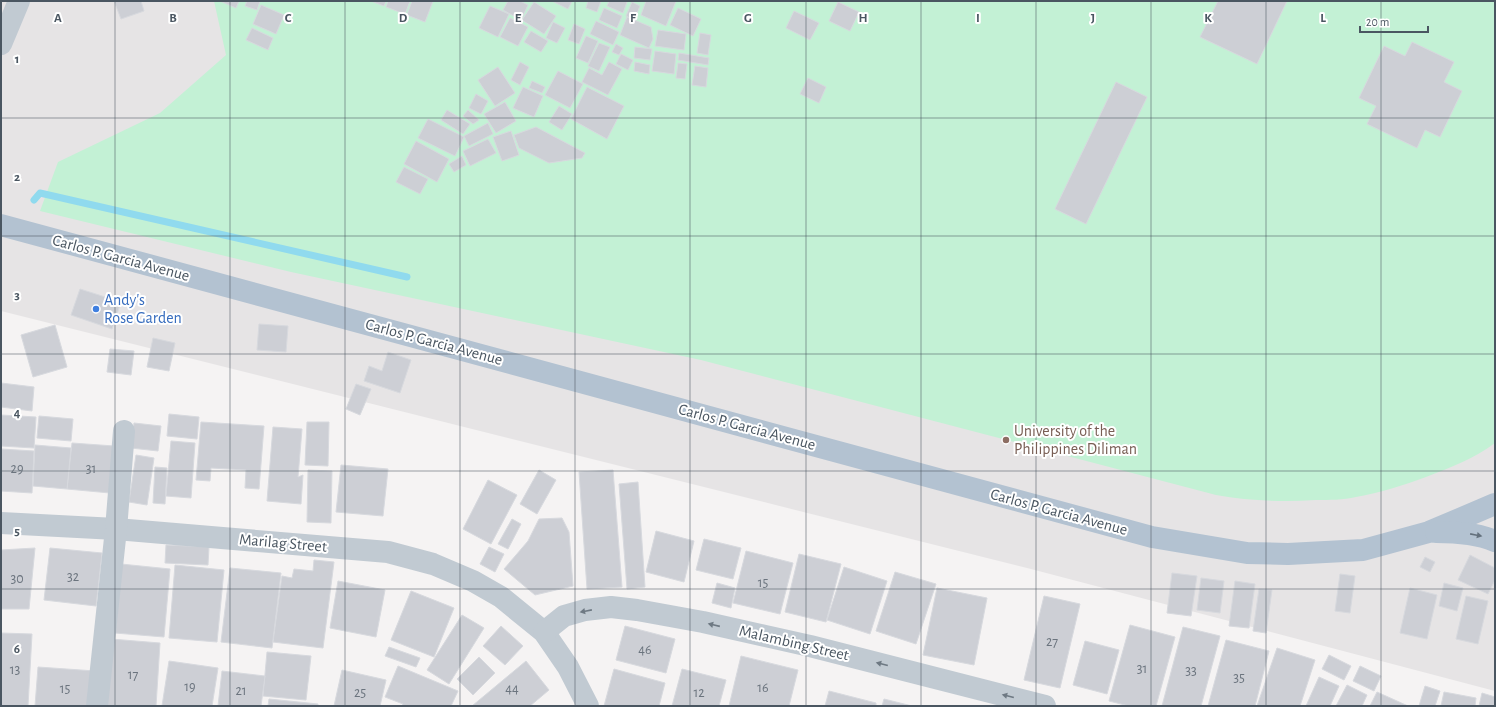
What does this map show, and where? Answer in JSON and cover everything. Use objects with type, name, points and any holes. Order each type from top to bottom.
[{"type":"main road","name":"Carlos P. Garcia Avenue","points":[[3,230],[1152,537],[1246,552],[1288,554],[1363,550],[1429,532],[1495,504]]},
{"type":"main road","points":[[1429,532],[1458,532],[1486,537],[1495,541]]},
{"type":"street","points":[[1,44],[19,1]]},
{"type":"street","points":[[97,706],[116,529],[124,431]]},
{"type":"street","name":"Marilag Street","points":[[1,522],[116,529],[388,552],[433,564],[501,596],[544,632],[568,667],[588,706]]},
{"type":"street","name":"Malambing Street","points":[[544,632],[564,616],[585,610],[611,607],[637,610],[703,622],[810,646],[1045,706]]},
{"type":"shaded area","name":"University of the Philippines Diliman","points":[[1,1],[1495,1],[1495,691],[1031,569],[1,311]]},
{"type":"green space","name":"University of the Philippines Diliman","points":[[214,1],[1495,1],[1495,443],[1487,449],[1445,470],[1401,486],[1351,498],[1291,501],[1253,500],[1228,497],[701,360],[291,272],[40,211],[58,162],[160,113],[226,55]]},
{"type":"building","points":[[114,1],[141,1],[144,11],[121,19]]},
{"type":"building","points":[[220,1],[239,1],[236,8]]},
{"type":"building","points":[[247,1],[260,1],[257,10],[245,6]]},
{"type":"building","points":[[371,1],[386,1],[384,6]]},
{"type":"building","points":[[388,1],[410,1],[405,14],[386,7]]},
{"type":"building","points":[[412,1],[433,1],[425,22],[407,15]]},
{"type":"building","points":[[508,1],[520,1],[528,5],[521,20],[503,10]]},
{"type":"building","points":[[552,1],[572,1],[568,9]]},
{"type":"building","points":[[588,1],[601,1],[597,12],[586,8]]},
{"type":"building","points":[[609,1],[627,2],[623,13],[607,6]]},
{"type":"building","points":[[646,1],[676,1],[666,26],[641,15]]},
{"type":"building","points":[[1218,1],[1287,1],[1257,64],[1200,37]]},
{"type":"building","points":[[534,2],[556,16],[544,34],[522,20]]},
{"type":"building","points":[[632,2],[640,6],[634,20],[626,16]]},
{"type":"building","points":[[838,2],[859,12],[850,31],[829,21]]},
{"type":"building","points":[[261,5],[284,15],[276,34],[253,24]]},
{"type":"building","points":[[490,6],[509,14],[498,37],[479,28]]},
{"type":"building","points":[[604,8],[622,16],[617,28],[599,20]]},
{"type":"building","points":[[678,8],[701,19],[693,36],[670,25]]},
{"type":"building","points":[[794,11],[819,23],[810,40],[786,28]]},
{"type":"building","points":[[627,17],[651,27],[653,39],[649,48],[620,35]]},
{"type":"building","points":[[510,18],[528,27],[518,46],[500,37]]},
{"type":"building","points":[[596,21],[619,32],[613,45],[590,34]]},
{"type":"building","points":[[553,22],[565,28],[557,43],[546,38]]},
{"type":"building","points":[[574,24],[585,29],[579,44],[568,40]]},
{"type":"building","points":[[252,28],[273,38],[268,50],[246,40]]},
{"type":"building","points":[[658,30],[686,34],[684,50],[655,46]]},
{"type":"building","points":[[531,31],[548,41],[541,52],[524,42]]},
{"type":"building","points":[[700,33],[711,35],[708,55],[697,53]]},
{"type":"building","points":[[586,36],[598,41],[588,63],[576,58]]},
{"type":"building","points":[[1412,42],[1454,62],[1444,82],[1462,91],[1440,137],[1425,130],[1417,148],[1367,124],[1376,106],[1359,98],[1384,46],[1405,56]]},
{"type":"building","points":[[599,43],[610,47],[599,71],[588,66]]},
{"type":"building","points":[[616,44],[623,48],[619,55],[612,52]]},
{"type":"building","points":[[635,47],[652,49],[650,60],[634,58]]},
{"type":"building","points":[[655,51],[676,54],[674,74],[652,71]]},
{"type":"building","points":[[679,53],[709,58],[708,65],[678,60]]},
{"type":"building","points":[[621,54],[633,60],[628,70],[616,64]]},
{"type":"building","points":[[520,62],[529,67],[520,85],[511,80]]},
{"type":"building","points":[[609,62],[622,69],[608,95],[582,82],[589,68],[602,75]]},
{"type":"building","points":[[635,62],[650,65],[649,74],[634,71]]},
{"type":"building","points":[[678,63],[687,64],[685,79],[676,78]]},
{"type":"building","points":[[695,66],[708,68],[706,87],[692,85]]},
{"type":"building","points":[[498,67],[515,93],[495,106],[478,80]]},
{"type":"building","points":[[558,71],[583,84],[570,108],[545,95]]},
{"type":"building","points":[[808,78],[826,87],[819,103],[800,94]]},
{"type":"building","points":[[532,81],[545,87],[542,93],[529,88]]},
{"type":"building","points":[[1116,82],[1147,97],[1086,224],[1055,209]]},
{"type":"building","points":[[523,87],[543,96],[534,117],[513,108]]},
{"type":"building","points":[[587,87],[624,106],[607,139],[571,119]]},
{"type":"building","points":[[476,94],[488,101],[481,114],[469,108]]},
{"type":"building","points":[[505,102],[516,121],[496,133],[484,114]]},
{"type":"building","points":[[559,106],[572,114],[562,130],[549,122]]},
{"type":"building","points":[[447,110],[470,124],[463,134],[441,120]]},
{"type":"building","points":[[468,110],[479,120],[473,124],[463,116]]},
{"type":"building","points":[[428,119],[464,137],[455,156],[418,138]]},
{"type":"building","points":[[488,123],[493,134],[469,146],[464,136]]},
{"type":"building","points":[[536,127],[585,153],[582,158],[549,163],[519,148],[514,135]]},
{"type":"building","points":[[511,131],[519,155],[502,161],[493,137]]},
{"type":"building","points":[[488,139],[496,153],[470,166],[463,151]]},
{"type":"building","points":[[416,141],[449,159],[437,182],[404,164]]},
{"type":"building","points":[[462,156],[466,165],[454,172],[449,164]]},
{"type":"building","points":[[404,167],[428,179],[420,194],[396,182]]},
{"type":"building","name":"Andy's Rose Garden","points":[[80,289],[121,302],[112,329],[71,315]]},
{"type":"building","points":[[259,324],[288,326],[286,352],[257,350]]},
{"type":"building","points":[[55,325],[67,367],[33,377],[21,335]]},
{"type":"building","points":[[153,338],[175,343],[169,371],[147,367]]},
{"type":"building","points":[[110,349],[134,351],[131,375],[107,372]]},
{"type":"building","points":[[388,352],[411,360],[400,393],[364,381],[369,366],[382,371]]},
{"type":"building","points":[[1,383],[34,387],[32,411],[1,407]]},
{"type":"building","points":[[356,384],[371,389],[360,415],[346,409]]},
{"type":"building","points":[[169,414],[199,417],[197,439],[167,436]]},
{"type":"building","points":[[1,415],[36,417],[34,448],[1,446]]},
{"type":"building","points":[[39,416],[73,419],[71,441],[37,438]]},
{"type":"building","points":[[201,422],[264,426],[259,489],[245,488],[246,470],[211,468],[210,481],[196,480]]},
{"type":"building","points":[[307,422],[329,422],[328,466],[305,465]]},
{"type":"building","points":[[134,423],[161,426],[158,451],[131,448]]},
{"type":"building","points":[[273,427],[302,429],[298,477],[303,475],[301,504],[267,501]]},
{"type":"building","points":[[171,441],[195,443],[191,498],[166,496]]},
{"type":"building","points":[[72,443],[114,446],[110,493],[67,489]]},
{"type":"building","points":[[35,445],[71,448],[67,489],[33,486]]},
{"type":"building","points":[[1,449],[34,451],[32,493],[1,491]]},
{"type":"building","points":[[136,455],[154,458],[147,505],[129,502]]},
{"type":"building","points":[[341,465],[388,469],[383,516],[336,512]]},
{"type":"building","points":[[155,467],[167,468],[165,504],[153,503]]},
{"type":"building","points":[[308,470],[332,471],[331,523],[307,522]]},
{"type":"building","points":[[539,470],[556,480],[537,514],[520,504]]},
{"type":"building","points":[[613,470],[622,587],[587,589],[579,472]]},
{"type":"building","points":[[488,480],[517,495],[491,544],[463,529]]},
{"type":"building","points":[[638,482],[645,587],[627,589],[619,484]]},
{"type":"building","points":[[562,518],[569,532],[573,586],[535,595],[504,569],[528,541],[539,519]]},
{"type":"building","points":[[512,519],[521,524],[508,549],[498,544]]},
{"type":"building","points":[[656,531],[694,541],[684,582],[646,572]]},
{"type":"building","points":[[704,539],[741,548],[733,579],[696,570]]},
{"type":"building","points":[[166,545],[209,547],[208,565],[165,563]]},
{"type":"building","points":[[489,547],[504,554],[495,572],[480,564]]},
{"type":"building","points":[[35,548],[29,609],[1,609],[1,550]]},
{"type":"building","points":[[50,548],[102,553],[96,606],[44,600]]},
{"type":"building","points":[[746,551],[793,563],[780,614],[733,603]]},
{"type":"building","points":[[799,554],[841,564],[826,622],[785,612]]},
{"type":"building","points":[[1470,555],[1495,568],[1495,580],[1488,594],[1458,580]]},
{"type":"building","points":[[1425,557],[1435,562],[1430,572],[1420,567]]},
{"type":"building","points":[[314,560],[334,562],[323,648],[273,642],[282,576],[292,578],[294,569],[313,571]]},
{"type":"building","points":[[121,564],[170,569],[164,637],[115,633]]},
{"type":"building","points":[[175,565],[224,570],[217,642],[169,638]]},
{"type":"building","points":[[844,567],[887,581],[870,634],[827,620]]},
{"type":"building","points":[[230,568],[281,573],[272,648],[221,642]]},
{"type":"building","points":[[895,572],[936,584],[916,644],[876,631]]},
{"type":"building","points":[[1172,573],[1197,576],[1191,616],[1167,613]]},
{"type":"building","points":[[1340,574],[1355,576],[1350,613],[1335,611]]},
{"type":"building","points":[[1201,578],[1224,581],[1220,613],[1197,610]]},
{"type":"building","points":[[338,581],[385,590],[376,637],[330,628]]},
{"type":"building","points":[[1235,581],[1255,584],[1249,628],[1229,626]]},
{"type":"building","points":[[717,583],[735,588],[731,608],[712,603]]},
{"type":"building","points":[[1444,583],[1463,588],[1457,611],[1439,606]]},
{"type":"building","points":[[937,588],[987,598],[974,665],[923,655]]},
{"type":"building","points":[[1410,588],[1437,595],[1427,639],[1400,633]]},
{"type":"building","points":[[1259,589],[1272,590],[1266,633],[1253,631]]},
{"type":"building","points":[[411,591],[454,608],[434,657],[391,640]]},
{"type":"building","points":[[1044,596],[1080,604],[1060,688],[1024,680]]},
{"type":"building","points":[[1466,596],[1488,601],[1478,644],[1456,639]]},
{"type":"building","points":[[462,615],[484,628],[449,684],[427,670]]},
{"type":"building","points":[[1130,625],[1175,637],[1156,706],[1129,706],[1109,701]]},
{"type":"building","points":[[501,626],[523,646],[505,665],[483,646]]},
{"type":"building","points":[[625,626],[675,639],[666,673],[616,660]]},
{"type":"building","points":[[1183,627],[1220,636],[1201,706],[1162,706]]},
{"type":"building","points":[[1,633],[32,634],[28,706],[1,706]]},
{"type":"building","points":[[111,639],[160,643],[156,706],[106,706]]},
{"type":"building","points":[[1226,640],[1269,651],[1255,706],[1208,706]]},
{"type":"building","points":[[1085,641],[1119,650],[1107,694],[1073,685]]},
{"type":"building","points":[[389,647],[420,658],[416,667],[385,656]]},
{"type":"building","points":[[1277,648],[1315,660],[1300,706],[1257,706]]},
{"type":"building","points":[[267,652],[311,656],[306,700],[263,696]]},
{"type":"building","points":[[1329,655],[1351,666],[1344,680],[1322,669]]},
{"type":"building","points":[[741,656],[798,670],[789,706],[729,706]]},
{"type":"building","points":[[479,657],[495,673],[473,695],[457,679]]},
{"type":"building","points":[[169,661],[218,668],[212,706],[162,706]]},
{"type":"building","points":[[526,661],[549,690],[530,706],[472,706]]},
{"type":"building","points":[[398,666],[458,691],[451,706],[402,706],[403,704],[385,697]]},
{"type":"building","points":[[1360,666],[1381,676],[1374,691],[1353,681]]},
{"type":"building","points":[[38,667],[95,671],[92,706],[35,706]]},
{"type":"building","points":[[614,669],[665,683],[659,706],[604,706]]},
{"type":"building","points":[[682,669],[726,680],[719,706],[672,706]]},
{"type":"building","points":[[342,670],[386,680],[380,706],[334,706]]},
{"type":"building","points":[[222,671],[265,676],[261,706],[218,706]]},
{"type":"building","points":[[1319,677],[1339,686],[1330,706],[1306,706]]},
{"type":"building","points":[[1347,685],[1367,695],[1362,706],[1336,706]]},
{"type":"building","points":[[1425,686],[1440,691],[1435,706],[1419,706]]},
{"type":"building","points":[[829,691],[876,703],[876,706],[825,706]]},
{"type":"building","points":[[1377,692],[1408,706],[1370,706]]},
{"type":"building","points":[[1444,692],[1476,698],[1475,706],[1441,706]]},
{"type":"building","points":[[1482,693],[1495,697],[1495,706],[1479,706]]},
{"type":"building","points":[[269,699],[318,704],[318,706],[268,706]]},
{"type":"building","points":[[884,699],[912,706],[882,706]]},
{"type":"waterway","points":[[34,200],[40,193],[407,277]]},
{"type":"place","name":"Andy's Rose Garden","points":[[96,309]]},
{"type":"place","name":"University of the Philippines Diliman","points":[[1006,440]]}]
